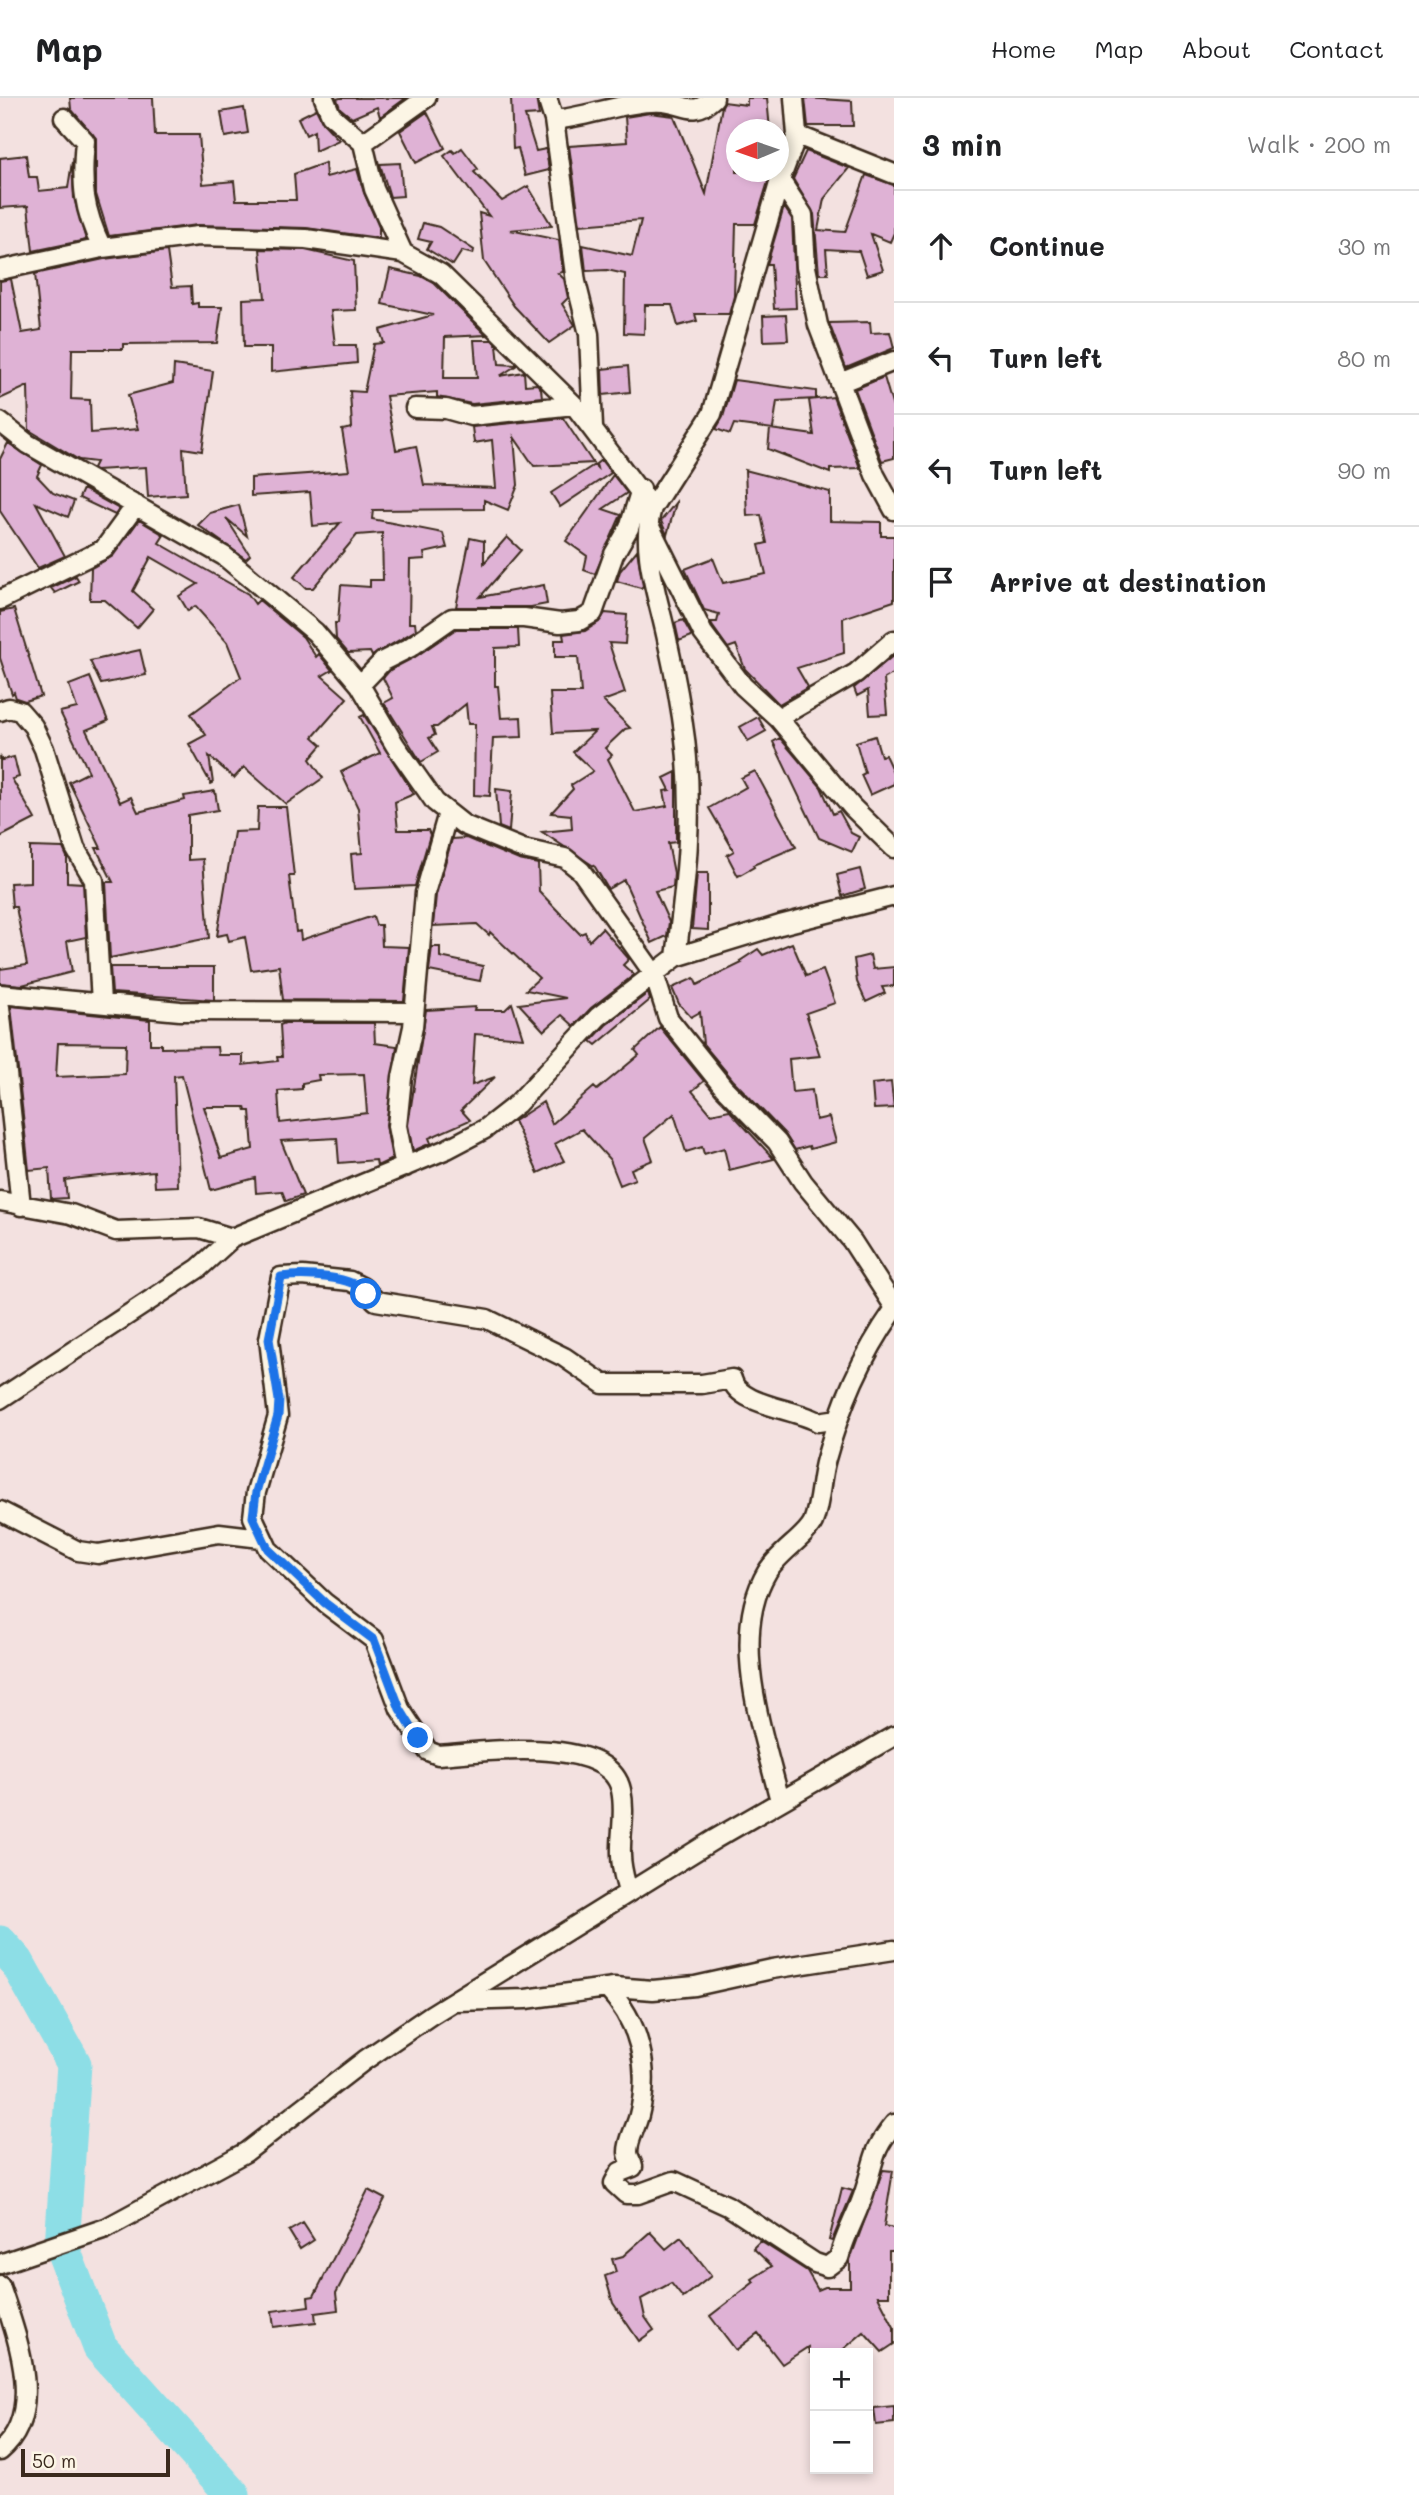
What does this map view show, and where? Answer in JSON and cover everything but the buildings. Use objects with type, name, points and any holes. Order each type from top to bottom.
[{"type":"street","points":[[324,98],[331,115],[363,143],[374,189],[403,254]]},
{"type":"street","points":[[363,143],[426,98]]},
{"type":"street","points":[[547,98],[554,120],[576,282],[589,334],[593,427]]},
{"type":"street","points":[[554,120],[664,102],[690,110],[702,108],[714,98]]},
{"type":"street","points":[[789,156],[797,135],[794,98]]},
{"type":"street","points":[[64,118],[78,130],[85,141],[83,164],[87,217],[102,248]]},
{"type":"street","points":[[797,135],[894,174]]},
{"type":"street","points":[[676,957],[689,856],[690,792],[685,738],[654,579],[650,515],[712,414],[779,182]]},
{"type":"street","points":[[781,182],[803,215],[806,267],[818,325],[842,382],[875,475],[894,510]]},
{"type":"street","points":[[0,270],[102,248],[198,236],[306,239],[403,254],[441,274],[593,427],[641,489],[703,633],[743,685],[778,718],[852,807],[894,848]]},
{"type":"street","points":[[842,382],[894,361]]},
{"type":"street","points":[[415,408],[446,409],[471,416],[574,405]]},
{"type":"street","points":[[0,422],[28,444],[224,556],[315,632],[360,685],[435,802],[448,813],[464,825],[523,849],[565,858],[598,891],[654,974],[668,1018],[724,1088],[777,1142],[803,1182],[852,1241],[894,1308],[867,1349],[838,1419],[824,1463],[813,1522],[804,1534],[788,1545],[765,1574],[750,1630],[757,1715],[780,1801]]},
{"type":"street","points":[[360,685],[383,661],[409,648],[452,618],[524,618],[560,623],[579,621],[593,613],[614,554],[629,528],[641,489]]},
{"type":"street","points":[[0,600],[104,549],[136,505]]},
{"type":"street","points":[[778,718],[856,673],[894,640]]},
{"type":"street","points":[[0,712],[9,708],[20,711],[33,726],[44,749],[75,848],[94,880],[101,1003]]},
{"type":"street","points":[[405,1167],[397,1126],[414,1012],[425,893],[448,813]]},
{"type":"street","points":[[0,1399],[198,1268],[232,1238],[405,1167],[485,1129],[517,1104],[598,1017],[676,957],[780,925],[894,896]]},
{"type":"street","points":[[0,994],[180,1011],[414,1012]]},
{"type":"street","points":[[0,1007],[21,1206]]},
{"type":"street","points":[[0,1201],[71,1214],[117,1231],[199,1228],[232,1238]]},
{"type":"street","points":[[628,1892],[620,1853],[625,1808],[621,1786],[597,1760],[560,1751],[438,1755],[428,1751],[400,1709],[374,1640],[325,1603],[268,1549],[261,1538],[253,1517],[256,1492],[278,1416],[279,1400],[269,1339],[281,1277],[303,1276],[350,1281],[362,1287],[376,1301],[487,1319],[564,1357],[603,1384],[690,1384],[732,1379],[733,1385],[743,1394],[766,1404],[807,1415],[818,1422],[838,1419]]},
{"type":"street","points":[[0,1511],[78,1551],[98,1554],[219,1533],[261,1538]]},
{"type":"street","points":[[0,2264],[106,2228],[246,2152],[365,2060],[456,2001],[628,1892],[894,1736]]},
{"type":"street","points":[[456,2001],[526,1999],[607,1988],[653,1990],[695,1986],[772,1969],[894,1950]]},
{"type":"street","points":[[607,1988],[623,2005],[644,2061],[639,2116],[628,2156],[633,2167],[620,2172],[614,2183],[626,2194],[638,2194],[674,2181],[728,2206],[815,2263],[827,2267],[839,2258],[847,2229],[865,2190],[873,2153],[894,2124]]},
{"type":"street","points":[[0,2286],[18,2340],[23,2423],[11,2443],[0,2451]]},
{"type":"waterway","points":[[0,1943],[17,1962],[74,2064],[62,2247],[100,2347],[233,2495]]},
{"type":"route","points":[[366,1294],[362,1287],[350,1281],[290,1275],[281,1277],[269,1339],[273,1379],[279,1400],[278,1416],[274,1440],[256,1492],[253,1517],[268,1549],[325,1603],[374,1640],[400,1709],[418,1738]]}]
